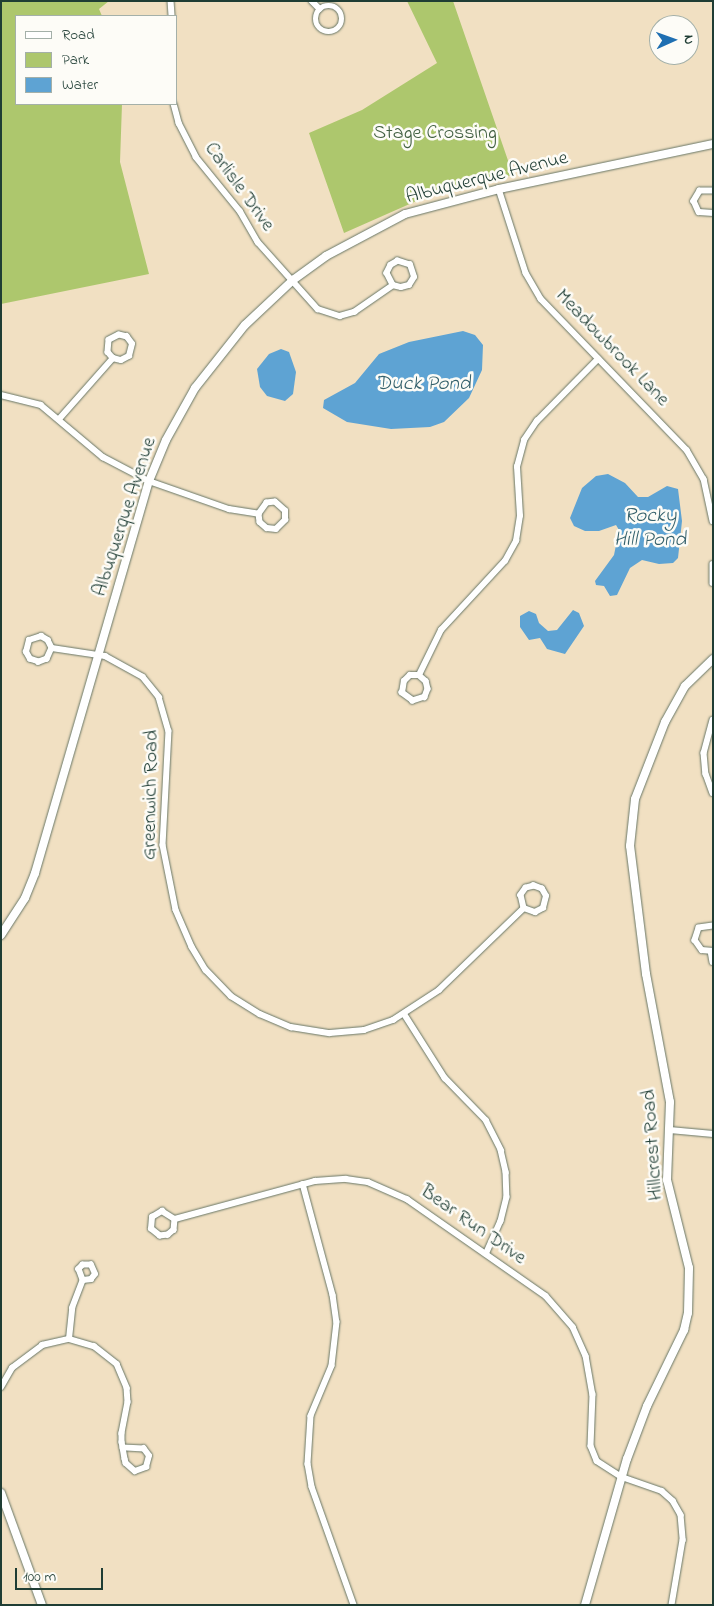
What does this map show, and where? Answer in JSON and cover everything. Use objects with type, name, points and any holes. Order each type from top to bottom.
[{"type":"street","points":[[171,1],[172,15]]},
{"type":"street","points":[[312,1],[320,9]]},
{"type":"street","points":[[328,6],[337,8],[342,15],[339,27],[328,32],[320,28],[316,17],[320,9],[328,6]]},
{"type":"street","name":"Carlisle Drive","points":[[174,105],[179,123],[196,157],[240,210],[258,242],[318,309],[340,316],[354,312],[393,285]]},
{"type":"street","name":"Albuquerque Avenue","points":[[1,935],[25,898],[35,873],[149,481],[166,440],[195,388],[245,325],[293,280],[342,246],[390,220],[420,209],[499,189],[713,144]]},
{"type":"street","name":"Meadowbrook Lane","points":[[499,189],[534,287],[555,316],[694,459],[704,479],[713,521]]},
{"type":"street","points":[[712,215],[699,212],[694,201],[700,191],[713,191]]},
{"type":"street","points":[[403,261],[410,265],[414,277],[409,285],[401,288],[393,285],[388,273],[391,265],[403,261]]},
{"type":"street","points":[[120,335],[127,337],[132,344],[131,353],[125,359],[113,358],[108,352],[109,340],[120,335]]},
{"type":"street","points":[[60,418],[113,358]]},
{"type":"street","points":[[419,675],[440,630],[505,561],[516,541],[520,516],[518,457],[528,433],[598,359]]},
{"type":"street","points":[[1,395],[28,400],[60,418],[103,457],[149,481],[229,509],[259,514]]},
{"type":"street","points":[[275,502],[285,511],[285,520],[280,527],[271,529],[260,522],[259,514],[266,503],[275,502]]},
{"type":"street","points":[[713,564],[713,583]]},
{"type":"street","points":[[37,636],[48,640],[52,648],[47,659],[38,662],[30,659],[26,652],[27,644],[37,636]]},
{"type":"street","name":"Greenwich Road","points":[[52,648],[98,655],[122,663],[143,677],[164,708],[169,731],[162,819],[166,872],[180,922],[198,958],[214,978],[251,1009],[304,1031],[353,1032],[405,1015],[439,990],[524,908]]},
{"type":"street","name":"Hillcrest Road","points":[[585,1605],[622,1477],[641,1420],[671,1360],[688,1313],[689,1268],[667,1180],[670,1102],[634,893],[630,824],[645,770],[674,704],[685,686],[713,659]]},
{"type":"street","points":[[419,675],[426,681],[428,689],[421,700],[413,702],[405,697],[402,685],[406,677],[419,675]]},
{"type":"street","points":[[713,720],[704,753],[706,774],[713,793]]},
{"type":"street","points":[[534,886],[542,889],[546,900],[543,908],[531,912],[524,908],[521,895],[526,888],[534,886]]},
{"type":"street","points":[[713,926],[703,926],[695,936],[699,948],[712,951],[713,962]]},
{"type":"street","points":[[405,1015],[445,1078],[486,1120],[501,1150],[506,1172],[507,1197],[501,1221],[486,1254]]},
{"type":"street","points":[[670,1130],[713,1134]]},
{"type":"street","name":"Bear Run Drive","points":[[175,1219],[303,1184],[346,1179],[388,1188],[546,1296],[572,1327],[591,1373],[593,1402],[590,1438],[593,1454],[602,1466],[622,1477],[662,1491],[674,1501],[681,1515],[683,1540],[672,1605]]},
{"type":"street","points":[[303,1184],[337,1322],[332,1366],[310,1421],[308,1464],[312,1486],[354,1605]]},
{"type":"street","name":"Bear Run Drive","points":[[166,1211],[175,1219],[174,1230],[168,1235],[160,1236],[151,1229],[150,1221],[158,1212],[166,1211]]},
{"type":"street","points":[[69,1339],[70,1314],[83,1280]]},
{"type":"street","points":[[1,1387],[7,1374],[26,1355],[42,1345],[69,1339],[99,1348],[113,1360],[123,1374],[128,1402],[122,1433],[123,1448],[128,1467],[135,1471],[146,1466],[149,1456],[144,1449],[123,1448]]},
{"type":"street","points":[[1,1493],[42,1605]]},
{"type":"green space","points":[[1,1],[109,1],[99,9],[102,15],[15,15],[15,105],[122,105],[120,162],[149,274],[1,304]]},
{"type":"green space","name":"Stage Crossing","points":[[407,1],[453,1],[513,175],[430,195],[344,233],[309,133],[362,110],[437,63]]},
{"type":"water","name":"Duck Pond","points":[[463,331],[475,335],[483,345],[482,370],[469,398],[444,422],[430,427],[391,429],[347,422],[323,408],[324,400],[355,383],[379,354],[409,342]]},
{"type":"water","points":[[281,349],[289,352],[296,372],[293,394],[285,401],[267,396],[260,387],[257,369],[269,354]]},
{"type":"water","name":"Rocky Hill Pond","points":[[608,474],[625,483],[638,497],[648,497],[667,486],[678,489],[682,521],[678,558],[673,563],[659,564],[642,560],[630,568],[617,595],[610,596],[604,586],[596,585],[595,581],[614,555],[619,530],[616,525],[599,531],[585,531],[574,526],[570,518],[582,488],[596,476]]},
{"type":"water","points":[[573,610],[579,613],[584,626],[565,654],[547,649],[540,638],[529,640],[520,627],[520,616],[529,611],[536,614],[539,623],[548,631],[557,630]]}]
